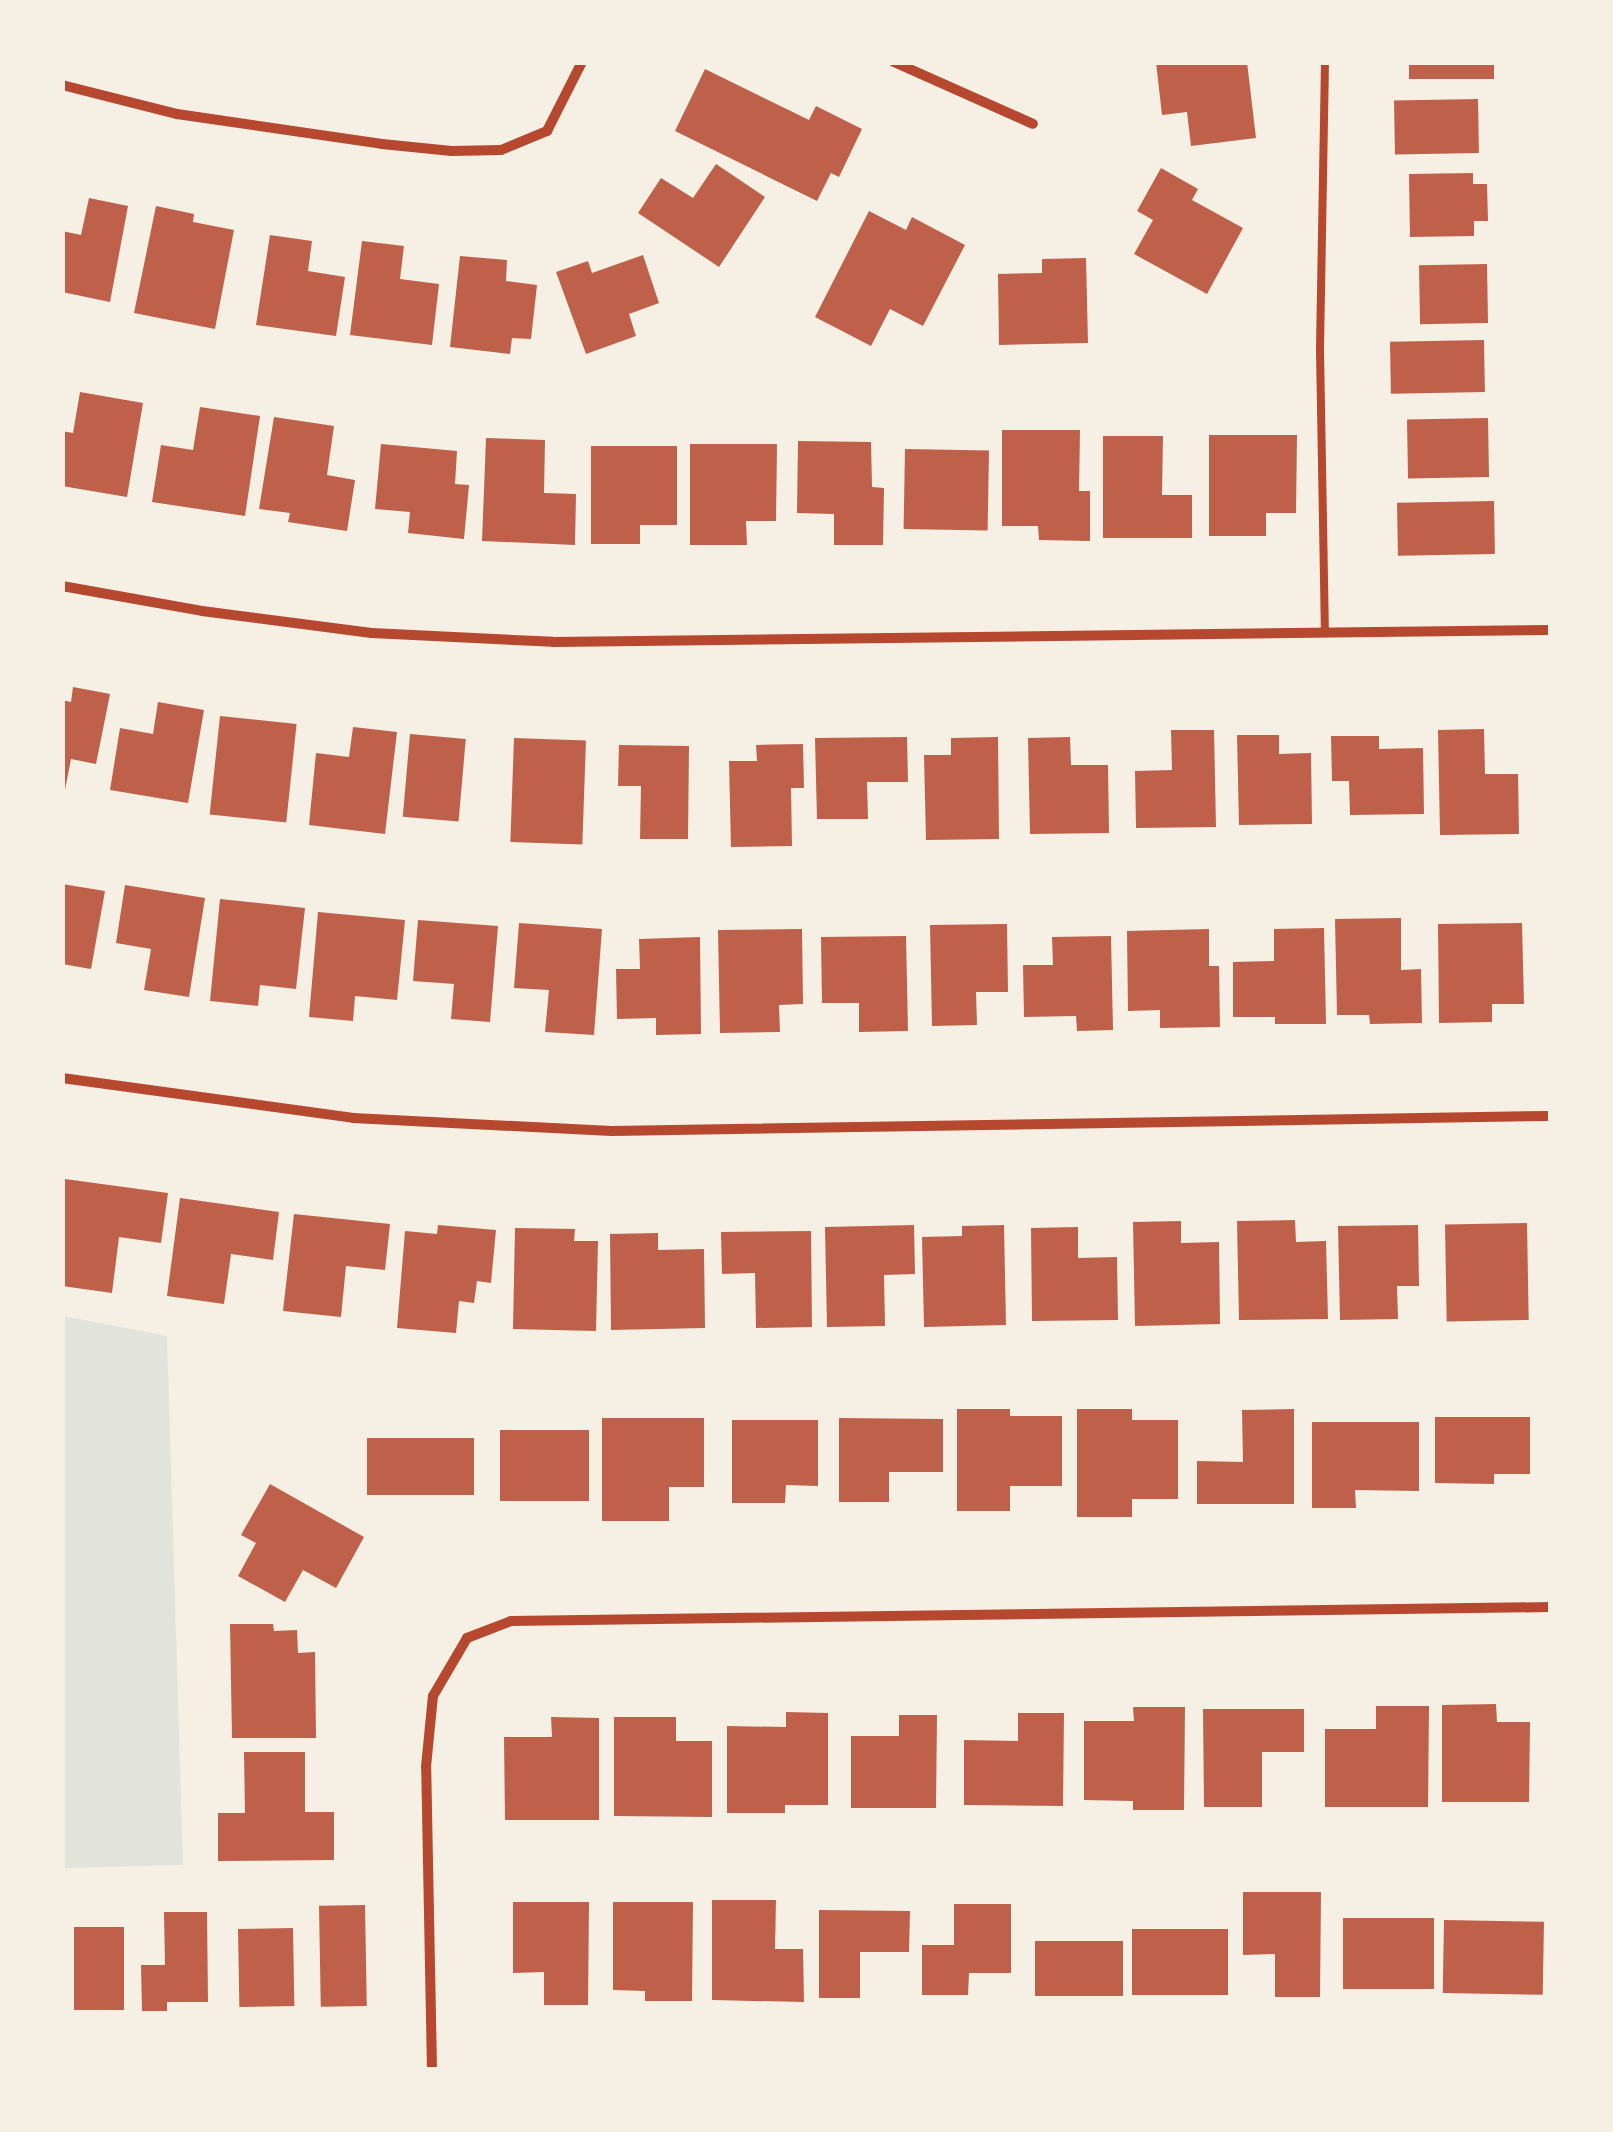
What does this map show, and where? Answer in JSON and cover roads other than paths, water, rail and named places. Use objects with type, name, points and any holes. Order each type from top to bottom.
[{"type":"street","points":[[62,85],[195,116],[382,144],[452,151],[501,150],[548,132],[582,62]]},
{"type":"street","points":[[894,62],[1033,124]]},
{"type":"street","points":[[62,586],[202,611],[372,633],[553,642],[1550,630]]},
{"type":"street","points":[[62,1078],[353,1118],[612,1131],[1550,1116]]},
{"type":"street","points":[[432,2070],[426,1767],[433,1696],[467,1638],[510,1621],[1550,1608]]},
{"type":"lane","points":[[1324,62],[1320,350],[1324,632]]}]
